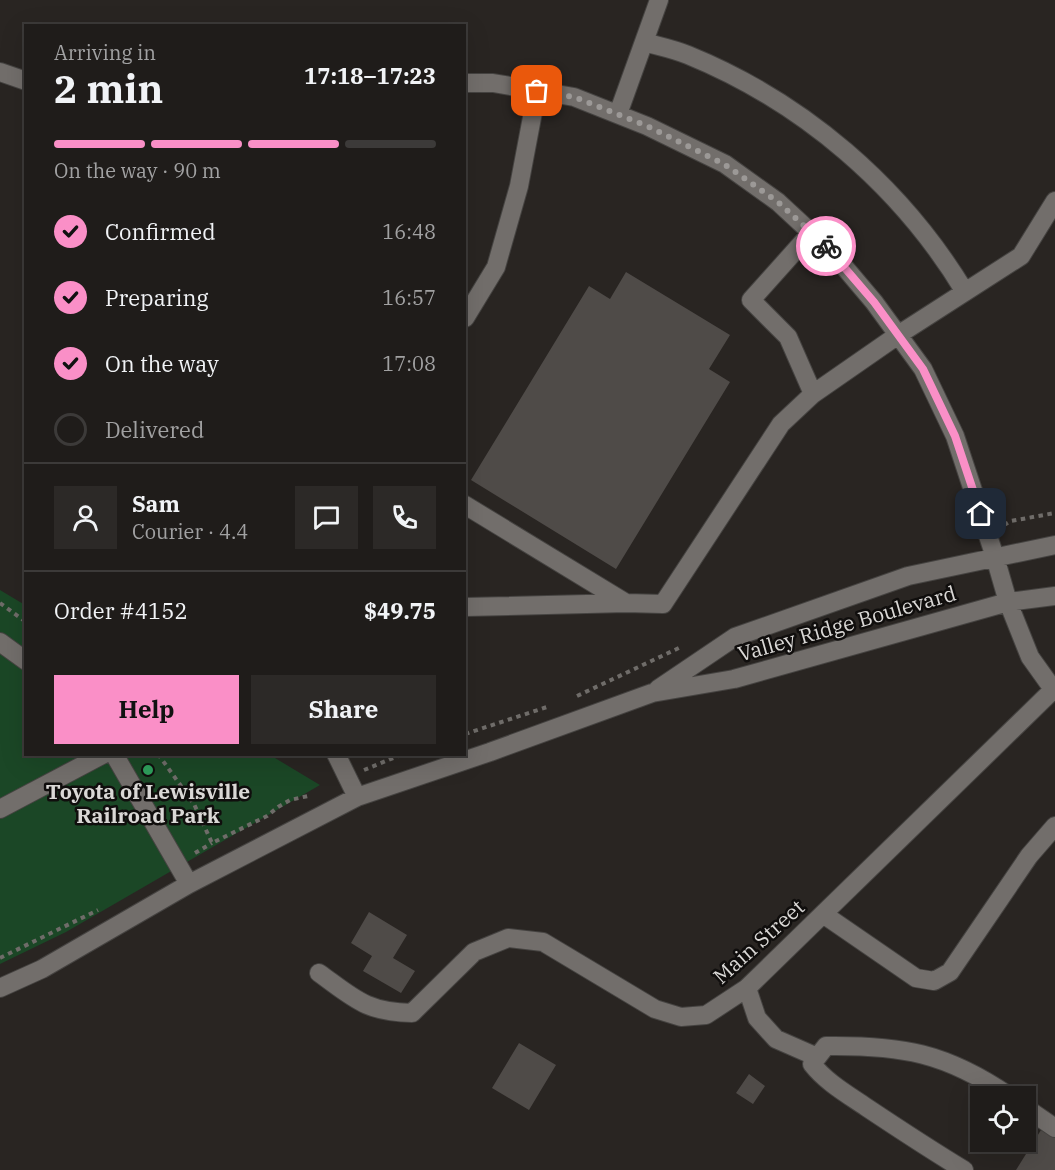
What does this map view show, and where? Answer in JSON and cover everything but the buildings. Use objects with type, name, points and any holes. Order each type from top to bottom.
[{"type":"street","points":[[618,114],[659,0]]},
{"type":"street","points":[[644,42],[686,54],[746,82],[808,120],[860,163],[906,211],[949,265],[965,292]]},
{"type":"street","points":[[0,72],[24,80]]},
{"type":"street","points":[[466,83],[493,83],[574,97],[647,126],[724,164],[778,202],[837,259],[874,302],[923,369],[955,436],[1008,602],[1030,657],[1054,689]]},
{"type":"street","points":[[466,316],[496,267],[519,186],[537,91]]},
{"type":"street","points":[[466,607],[663,604],[781,424],[813,394],[898,335],[1021,256],[1055,201]]},
{"type":"street","points":[[811,233],[751,300],[788,337],[813,394]]},
{"type":"street","points":[[466,506],[626,603]]},
{"type":"street","name":"Valley Ridge Boulevard","points":[[652,693],[735,637],[908,576],[1055,545]]},
{"type":"street","name":"Valley Ridge Boulevard","points":[[0,988],[42,969],[189,884],[357,797],[652,693],[734,679],[1008,602],[1055,596]]},
{"type":"street","points":[[0,642],[24,660]]},
{"type":"street","name":"Main Street","points":[[319,973],[364,1005],[392,1012],[412,1013],[474,952],[508,938],[543,942],[655,1009],[681,1017],[706,1015],[747,988],[1054,689]]},
{"type":"street","points":[[0,809],[100,756]]},
{"type":"street","points":[[115,756],[189,884]]},
{"type":"street","points":[[337,756],[357,797]]},
{"type":"street","points":[[823,914],[916,978],[934,981],[950,972],[1029,856],[1055,825]]},
{"type":"street","points":[[747,988],[757,1018],[776,1039],[817,1057]]},
{"type":"street","points":[[964,1170],[915,1140],[821,1076],[812,1064],[826,1046],[892,1048],[923,1054],[962,1067],[993,1086]]},
{"type":"street","points":[[1036,1115],[1055,1128]]},
{"type":"path","points":[[1011,521],[1055,513]]},
{"type":"path","points":[[0,603],[24,621]]},
{"type":"path","points":[[159,756],[194,804],[212,843]]},
{"type":"path","points":[[347,778],[398,756]]},
{"type":"path","points":[[176,864],[267,816],[290,800],[306,798],[316,793]]},
{"type":"path","points":[[0,958],[109,905]]},
{"type":"green space","name":"Toyota of Lewisville Railroad Park","points":[[0,590],[24,604],[24,756],[272,756],[320,785],[66,932],[0,964]]},
{"type":"way so far","points":[[537,91],[574,97],[647,126],[724,164],[778,202],[826,246]]},
{"type":"place","name":"Toyota of Lewisville Railroad Park","points":[[148,770]]},
{"type":"route","points":[[826,246],[874,302],[923,369],[955,436],[981,514]]}]
